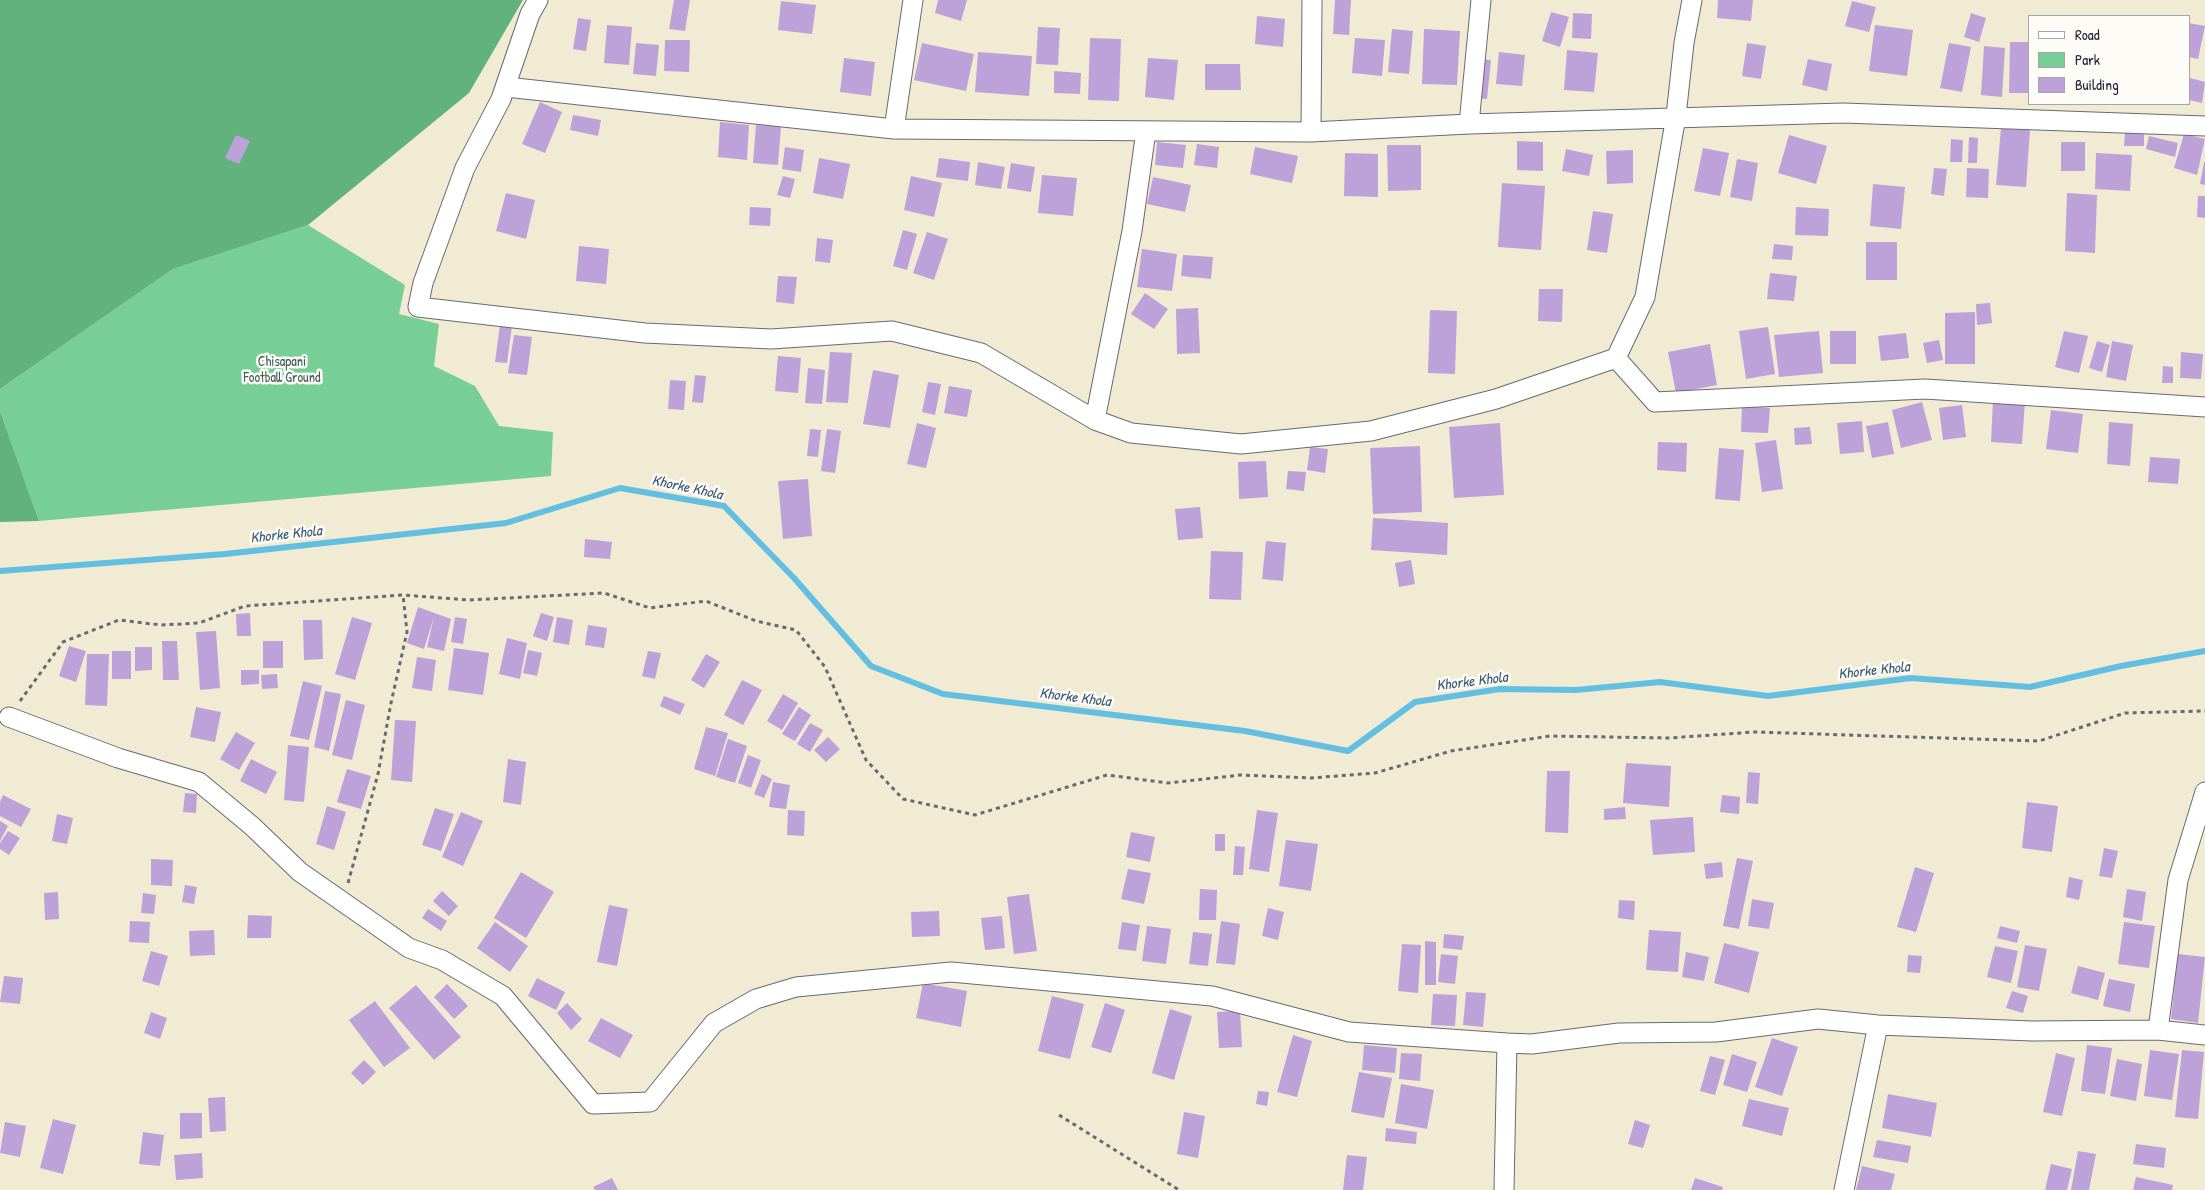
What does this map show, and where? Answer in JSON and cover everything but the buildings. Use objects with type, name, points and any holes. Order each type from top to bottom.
[{"type":"street","points":[[538,0],[530,14],[506,86],[492,120],[465,168],[422,284],[418,307],[655,334],[771,339],[892,331],[981,353],[1094,420],[1130,433],[1241,444],[1371,431],[1496,399],[1616,358],[1645,297],[1676,116],[1684,42],[1692,0]]},
{"type":"street","points":[[894,129],[913,0]]},
{"type":"street","points":[[1311,132],[1312,0]]},
{"type":"street","points":[[1470,124],[1482,0]]},
{"type":"street","points":[[506,86],[894,129],[1311,132],[1676,116],[1842,113],[2205,126]]},
{"type":"street","points":[[1094,420],[1132,231],[1146,131]]},
{"type":"street","points":[[1616,358],[1655,402],[1925,389],[2205,407]]},
{"type":"street","points":[[8,717],[118,758],[199,782],[252,826],[300,872],[410,948],[442,960],[503,996],[593,1104],[650,1102],[714,1023],[756,999],[796,987],[951,972],[1212,996],[1349,1032],[1507,1043],[1532,1044],[1619,1033],[1716,1032],[1818,1019],[1878,1025],[2032,1031],[2158,1030],[2205,1034]]},
{"type":"street","points":[[2158,1030],[2178,880],[2205,792]]},
{"type":"street","points":[[1844,1190],[1878,1025]]},
{"type":"street","points":[[1504,1190],[1507,1043]]},
{"type":"path","points":[[8,717],[63,642],[119,620],[161,625],[199,623],[245,606],[403,595],[469,600],[604,593],[650,608],[706,601],[756,621],[796,630],[825,667],[866,760],[903,799],[974,815],[1107,775],[1168,783],[1241,775],[1310,778],[1376,774],[1451,751],[1550,736],[1669,738],[1754,732],[2039,741],[2125,713],[2205,711]]},
{"type":"path","points":[[343,900],[378,774],[391,703],[408,632],[403,595]]},
{"type":"path","points":[[1059,1115],[1179,1190]]},
{"type":"green space","points":[[0,0],[523,0],[469,93],[308,225],[173,269],[0,389]]},
{"type":"green space","name":"Chisapani Football Ground","points":[[308,225],[405,285],[399,314],[439,324],[434,366],[475,386],[499,426],[553,432],[551,476],[39,521],[0,411],[0,389],[173,269]]},
{"type":"green space","points":[[0,411],[39,521],[0,522]]},
{"type":"waterway","name":"Khorke Khola","points":[[0,571],[225,554],[506,523],[620,488],[724,506],[794,578],[871,666],[943,694],[1245,731],[1348,751],[1415,702],[1500,689],[1576,690],[1660,682],[1768,696],[1911,678],[2030,687],[2121,666],[2205,651]]}]
